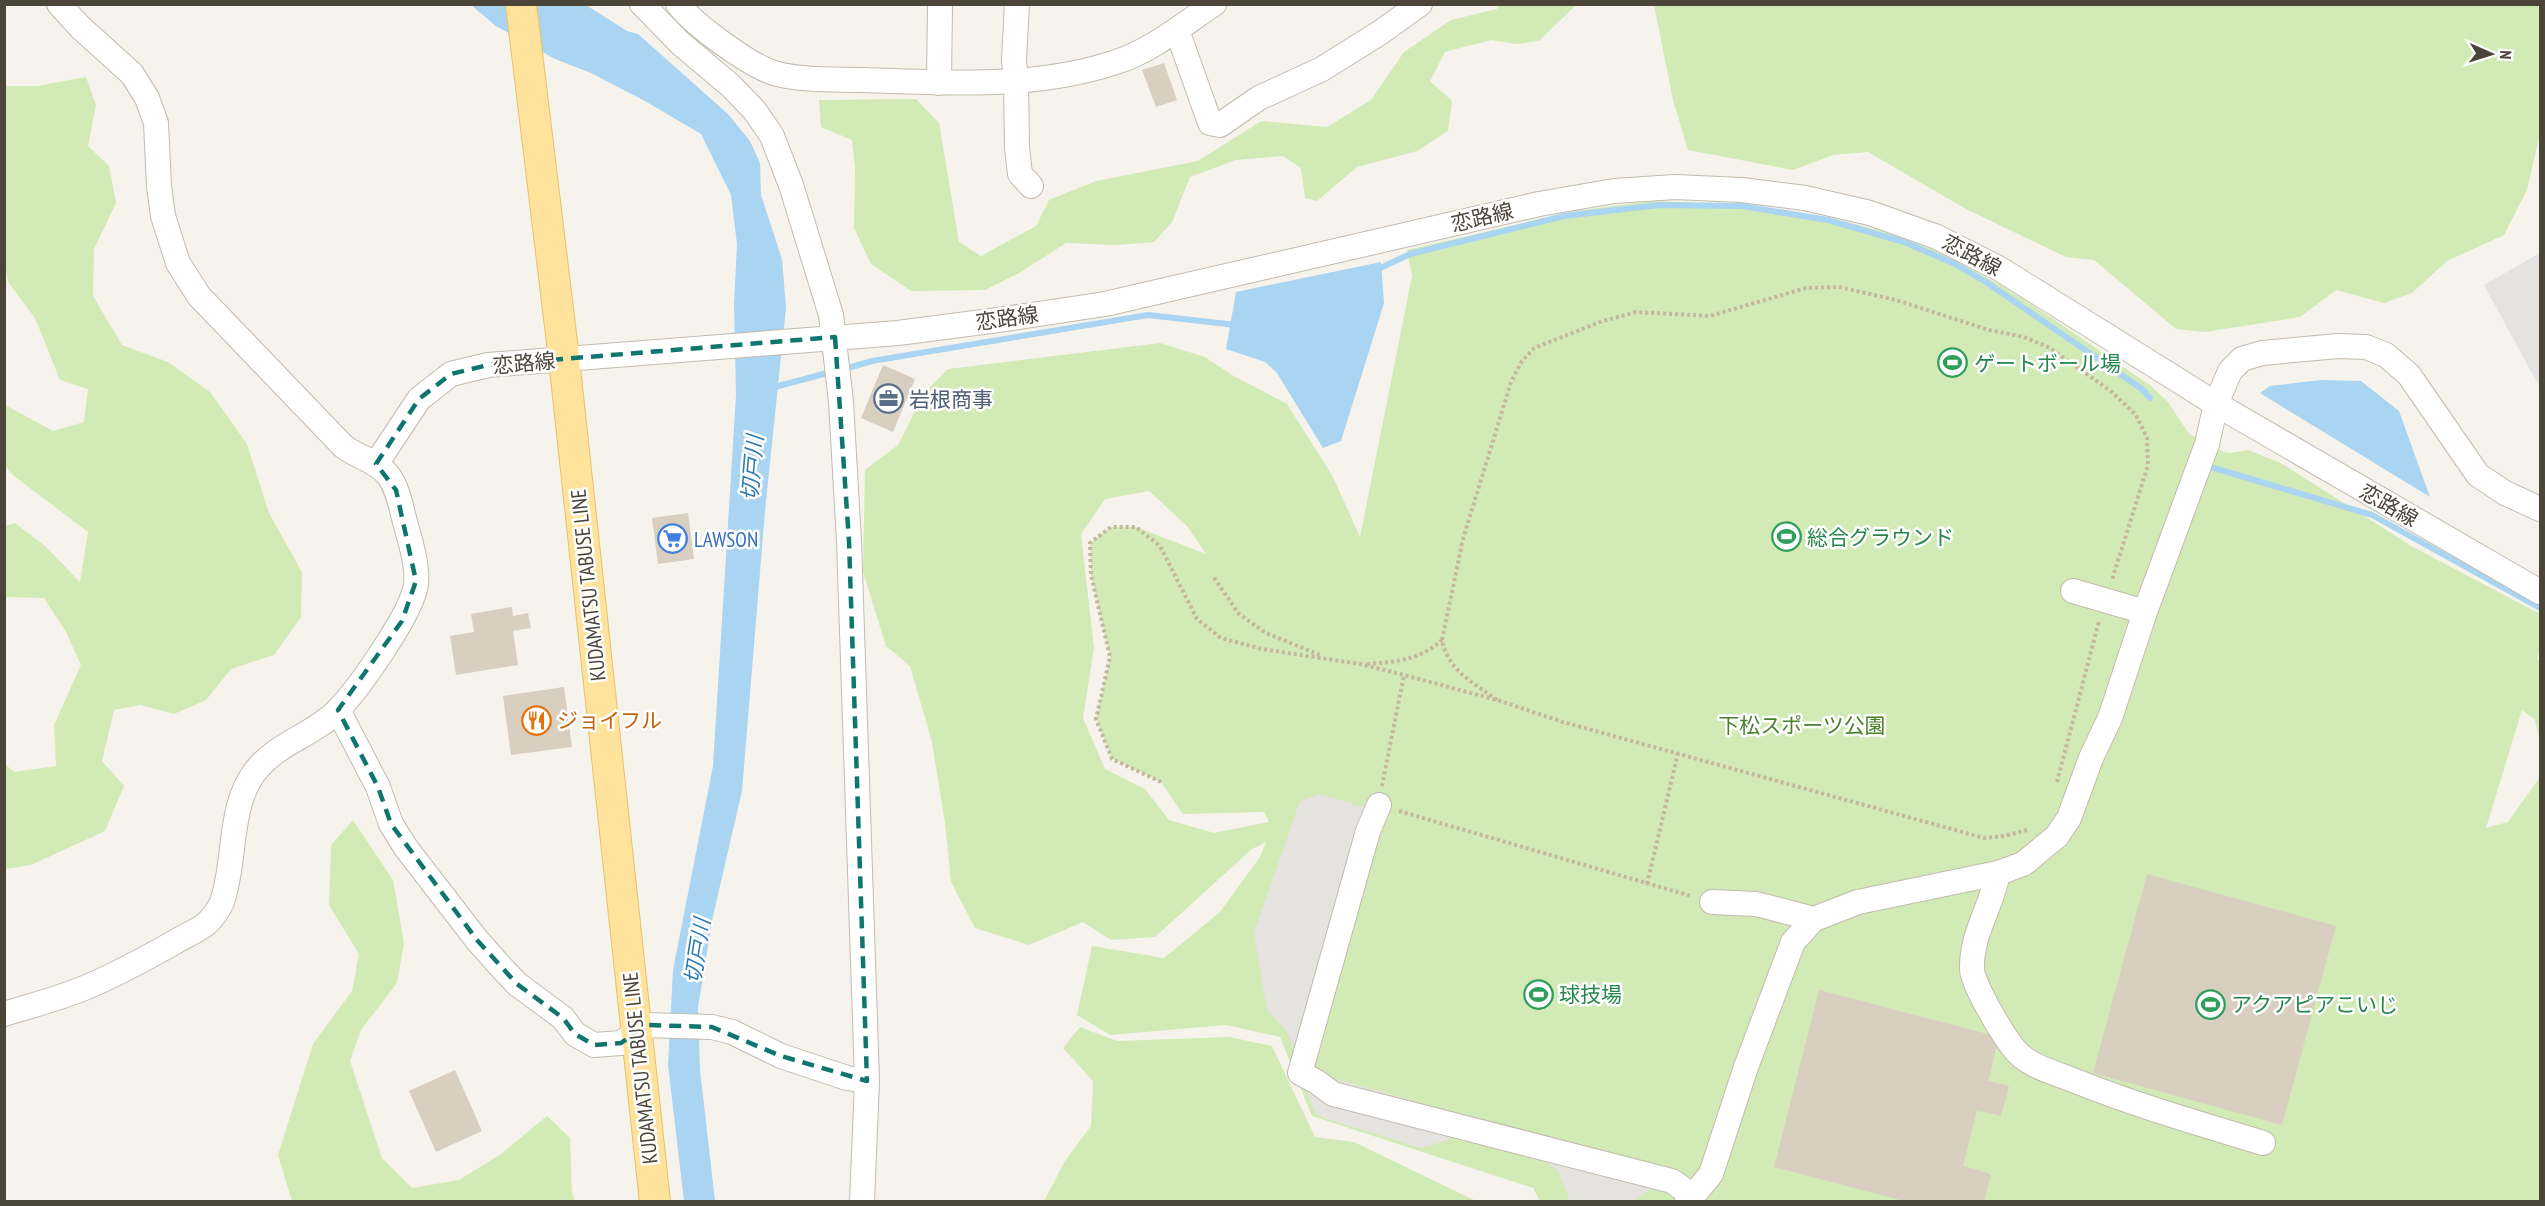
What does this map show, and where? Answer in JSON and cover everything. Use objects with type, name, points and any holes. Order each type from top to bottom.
[{"type":"main road","name":"KUDAMATSU TABUSE LINE","points":[[521,4],[649,1028],[654,1202]]},
{"type":"street","points":[[4,1014],[82,989],[207,923],[221,904],[237,816],[246,788],[258,768],[279,749],[315,729],[338,710],[402,621],[413,599],[416,581],[410,543],[396,490],[388,476],[376,464],[355,455],[343,446],[198,296],[178,263],[163,216],[156,123],[147,98],[132,74],[80,27],[59,4]]},
{"type":"street","points":[[642,4],[680,43],[731,86],[755,111],[772,136],[791,185],[820,276],[835,337],[849,540],[867,1081],[862,1202]]},
{"type":"street","points":[[678,4],[706,31],[773,72],[803,78],[939,83],[977,83],[1065,75],[1116,62],[1147,50],[1208,6]]},
{"type":"street","points":[[939,83],[940,4]]},
{"type":"street","points":[[1017,4],[1014,60],[1017,148],[1020,174],[1031,186]]},
{"type":"street","points":[[1177,30],[1210,123],[1220,125],[1259,98],[1322,69],[1420,4]]},
{"type":"street","name":"恋路線","points":[[376,464],[419,399],[451,374],[488,365],[909,332],[1105,304],[1539,204],[1614,191],[1675,187],[1720,189],[1805,198],[1870,213],[1937,237],[2000,269],[2216,404],[2541,592]]},
{"type":"street","points":[[1379,805],[1368,831],[1300,1073],[1333,1094],[1672,1181],[1690,1199],[1711,1174],[1746,1067],[1793,942],[1815,919],[1858,902],[1998,873],[2023,864],[2058,836],[2069,818],[2091,758],[2110,718],[2145,612],[2206,444],[2216,404],[2230,371],[2242,359],[2262,353],[2327,347],[2366,347],[2386,355],[2409,375],[2478,475],[2505,493],[2541,509]]},
{"type":"street","points":[[2073,591],[2145,612]]},
{"type":"street","points":[[338,710],[378,786],[391,824],[406,848],[477,940],[501,967],[517,984],[563,1018],[575,1034],[594,1045],[621,1043],[649,1028],[712,1027],[732,1032],[781,1056],[847,1078],[867,1081]]},
{"type":"street","points":[[1998,873],[1995,890],[1980,922],[1973,949],[1972,971],[1978,990],[2018,1054],[2034,1065],[2121,1099],[2264,1143]]},
{"type":"street","points":[[1712,902],[1756,904],[1815,919]]},
{"type":"path","points":[[1497,700],[1456,669],[1445,656],[1442,640],[1463,539],[1511,382],[1522,361],[1534,348],[1600,322],[1636,312],[1710,316],[1806,288],[1839,287],[1896,300],[1989,330],[2024,337],[2050,348],[2112,392],[2136,416],[2147,438],[2148,465],[2105,600],[2056,783]]},
{"type":"path","points":[[1161,782],[1112,759],[1096,719],[1110,657],[1091,575],[1090,543],[1111,527],[1136,527],[1160,546],[1197,619],[1221,638],[1262,649],[1360,664],[1404,675],[1497,700],[1563,722],[1984,838],[2025,832],[2031,826]]},
{"type":"path","points":[[1214,578],[1239,614],[1266,633],[1326,658]]},
{"type":"path","points":[[1360,664],[1401,662],[1430,651],[1442,640]]},
{"type":"path","points":[[1404,675],[1379,805],[1712,902]]},
{"type":"path","points":[[1647,884],[1678,753]]},
{"type":"highlighted area","points":[[835,337],[849,541],[867,1081],[781,1056],[712,1027],[646,1025],[621,1043],[594,1045],[575,1034],[563,1018],[517,984],[477,940],[391,824],[378,787],[338,710],[402,621],[416,581],[396,490],[376,464],[419,399],[451,374],[488,365]]},
{"type":"green space","points":[[1499,5],[1576,5],[1539,41],[1517,44],[1491,40],[1445,52],[1430,81],[1452,101],[1448,131],[1417,151],[1357,167],[1317,201],[1305,198],[1301,168],[1283,156],[1236,160],[1190,177],[1172,222],[1154,242],[1116,245],[1066,243],[1021,272],[985,290],[911,291],[871,264],[854,228],[855,169],[852,140],[821,127],[819,100],[916,99],[939,123],[959,242],[981,256],[1036,226],[1049,200],[1096,181],[1198,161],[1261,121],[1327,127],[1371,100],[1404,52],[1451,20],[1497,9]]},
{"type":"green space","points":[[1654,5],[2540,5],[2540,134],[2527,190],[2504,235],[2447,261],[2412,293],[2384,303],[2336,290],[2300,317],[2205,332],[2176,329],[2094,260],[2066,257],[1966,209],[1868,152],[1833,155],[1793,170],[1688,150],[1673,100]]},
{"type":"green space","points":[[86,77],[96,105],[88,146],[109,166],[116,203],[94,249],[93,296],[122,345],[168,362],[210,392],[247,444],[269,513],[302,572],[301,617],[274,655],[231,669],[206,700],[174,714],[140,705],[114,710],[102,761],[124,786],[105,831],[31,865],[5,869],[5,764],[14,772],[56,766],[54,725],[81,665],[66,632],[44,598],[5,597],[5,526],[15,523],[45,546],[80,582],[88,532],[14,476],[5,466],[5,405],[53,431],[84,422],[88,389],[60,380],[35,318],[8,282],[4,255],[5,86],[37,86]]},
{"type":"green space","name":"下松スポーツ公園","points":[[1652,201],[1760,208],[1795,212],[1866,227],[1933,250],[2017,295],[2150,385],[2168,402],[2189,434],[2224,452],[2248,450],[2281,463],[2413,547],[2540,614],[2540,647],[2537,659],[2540,661],[2540,742],[2535,720],[2522,710],[2486,828],[2508,822],[2540,777],[2540,1201],[1540,1201],[1533,1188],[1312,1116],[1280,1037],[1226,1025],[1110,1035],[1077,1015],[1092,946],[1164,958],[1220,912],[1260,857],[1266,842],[1252,849],[1155,937],[1111,940],[1083,922],[1029,945],[975,928],[951,882],[945,823],[932,742],[910,666],[886,646],[863,572],[865,470],[898,445],[924,393],[948,369],[1160,343],[1205,357],[1232,375],[1287,404],[1332,475],[1360,537],[1412,276],[1407,250],[1575,211]],"holes":[[[1149,491],[1187,526],[1206,554],[1136,527],[1111,527],[1090,543],[1091,575],[1110,657],[1096,719],[1112,759],[1161,782],[1183,814],[1264,812],[1269,822],[1214,833],[1169,820],[1145,789],[1105,769],[1083,718],[1094,648],[1081,534],[1105,499]]]},
{"type":"green space","points":[[353,820],[393,880],[404,943],[397,983],[361,1030],[350,1061],[382,1158],[412,1188],[459,1180],[501,1154],[547,1116],[570,1138],[572,1192],[575,1201],[292,1201],[278,1155],[313,1044],[352,991],[359,954],[329,905],[331,845]]},
{"type":"green space","points":[[1080,1027],[1117,1041],[1229,1037],[1272,1046],[1315,1137],[1354,1142],[1476,1201],[1044,1201],[1065,1161],[1091,1126],[1093,1081],[1063,1048]]},
{"type":"shaded area","points":[[2540,253],[2540,388],[2484,285]]},
{"type":"shaded area","points":[[1320,794],[1366,808],[1312,1072],[1671,1174],[1634,1201],[1570,1201],[1558,1171],[1533,1152],[1471,1133],[1421,1148],[1324,1118],[1315,1113],[1288,1033],[1267,1010],[1254,933],[1300,801]]},
{"type":"water","name":"切戸川","points":[[471,5],[586,5],[627,31],[638,34],[728,114],[750,141],[760,163],[761,195],[782,259],[786,308],[765,511],[742,791],[713,916],[698,1007],[700,1070],[715,1201],[684,1201],[668,1065],[673,970],[713,766],[736,395],[734,304],[737,244],[731,195],[701,134],[645,101],[591,73],[555,59],[496,26]]},
{"type":"water","points":[[1381,262],[1384,303],[1341,441],[1323,448],[1277,373],[1265,362],[1226,349],[1236,292]]},
{"type":"water","points":[[2321,380],[2361,381],[2399,411],[2430,497],[2260,393],[2270,386]]},
{"type":"building","points":[[1164,63],[1177,100],[1156,107],[1142,70]]},
{"type":"building","name":"岩根商事","points":[[883,365],[915,379],[893,432],[861,418]]},
{"type":"building","points":[[688,513],[694,559],[658,564],[652,518]]},
{"type":"building","points":[[512,607],[513,616],[528,613],[531,628],[513,631],[518,665],[456,675],[450,636],[474,632],[471,614]]},
{"type":"building","points":[[564,687],[572,747],[511,755],[503,696]]},
{"type":"building","points":[[2147,874],[2336,926],[2282,1125],[2093,1073]]},
{"type":"building","points":[[1819,990],[1999,1037],[1988,1081],[2009,1086],[2001,1116],[1977,1110],[1963,1166],[1991,1174],[1984,1202],[1908,1202],[1774,1167]]},
{"type":"building","points":[[455,1070],[482,1131],[436,1152],[409,1091]]},
{"type":"waterway","points":[[1376,270],[1410,254],[1564,216],[1659,205],[1742,206],[1828,220],[1904,242],[1955,264],[1986,282],[2142,389],[2150,398]]},
{"type":"waterway","points":[[841,370],[872,361],[1148,315],[1236,325]]},
{"type":"waterway","points":[[771,388],[831,372]]},
{"type":"waterway","points":[[2214,468],[2372,515],[2540,608]]},
{"type":"place","name":"ゲートボール場","points":[[1953,363]]},
{"type":"place","name":"岩根商事","points":[[888,399]]},
{"type":"place","name":"総合グラウンド","points":[[1786,537]]},
{"type":"place","name":"LAWSON","points":[[673,539]]},
{"type":"place","name":"ジョイフル","points":[[536,720]]},
{"type":"place","name":"球技場","points":[[1538,994]]},
{"type":"place","name":"アクアピアこいじ","points":[[2210,1004]]}]
